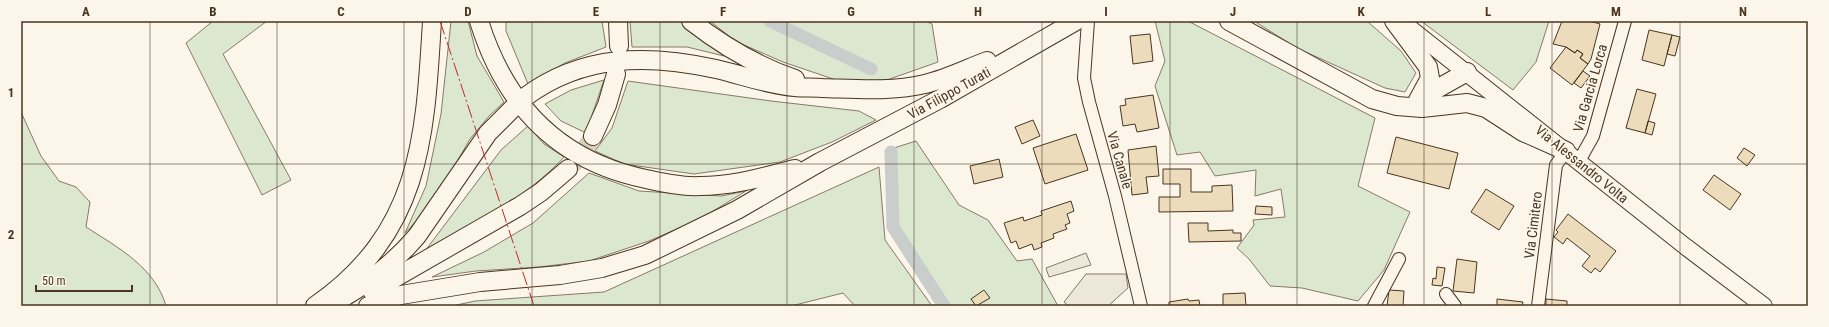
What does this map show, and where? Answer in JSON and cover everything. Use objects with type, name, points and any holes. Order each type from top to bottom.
[{"type":"main road","points":[[315,306],[347,282],[364,265],[378,246],[399,211],[416,168],[424,127],[432,21]]},
{"type":"main road","points":[[479,21],[487,47],[510,92],[548,134],[571,151],[595,164],[629,176],[665,183],[699,186],[743,183],[820,162]]},
{"type":"main road","points":[[618,21],[619,46]]},
{"type":"main road","points":[[691,21],[714,38],[764,68],[823,88]]},
{"type":"main road","name":"Via Filippo Turati","points":[[820,162],[940,99],[1076,21]]},
{"type":"main road","points":[[330,306],[370,281],[404,251],[417,236],[488,133],[519,102],[541,85],[580,68],[602,62],[632,59],[677,61],[766,82],[796,87],[847,90],[896,89],[926,84],[955,74],[1082,21]]},
{"type":"main road","points":[[1229,21],[1357,91],[1384,103],[1397,106],[1422,108],[1467,103],[1486,108],[1523,132],[1573,156]]},
{"type":"main road","points":[[1394,21],[1428,67],[1430,78],[1418,100]]},
{"type":"main road","name":"Via Alessandro Volta","points":[[1401,21],[1686,247],[1764,306]]},
{"type":"main road","points":[[1397,106],[1418,100],[1467,72]]},
{"type":"main road","points":[[1435,106],[1449,98],[1457,89],[1467,72]]},
{"type":"main road","points":[[593,136],[607,105],[616,74]]},
{"type":"main road","points":[[368,306],[402,295],[480,282],[560,275],[602,268],[645,255],[737,210],[820,162]]},
{"type":"main road","points":[[347,306],[520,206],[546,188],[568,169]]},
{"type":"street","name":"Via Canale","points":[[1088,21],[1084,78],[1088,102],[1115,196],[1141,306]]},
{"type":"street","name":"Via Garcia Lorca","points":[[1573,156],[1593,136],[1625,21]]},
{"type":"street","name":"Via Cimitero","points":[[1538,306],[1556,165],[1573,156]]},
{"type":"street","points":[[1374,306],[1399,258]]},
{"type":"street","points":[[1446,294],[1455,306]]},
{"type":"green space","points":[[213,21],[267,21],[223,54],[291,180],[262,195],[186,43]]},
{"type":"green space","points":[[451,21],[468,21],[477,56],[504,102],[489,116],[470,139],[451,172],[423,214],[405,233],[426,186],[441,114]]},
{"type":"green space","points":[[506,21],[602,21],[606,47],[565,63],[528,84],[506,31]]},
{"type":"green space","points":[[630,21],[683,21],[724,56],[687,47],[632,47]]},
{"type":"green space","points":[[710,21],[926,21],[932,24],[938,62],[887,80],[839,81],[783,62],[735,41]]},
{"type":"green space","points":[[1155,21],[1188,21],[1375,118],[1358,186],[1410,212],[1384,270],[1358,301],[1302,288],[1270,286],[1249,259],[1237,248],[1254,225],[1253,220],[1285,217],[1281,189],[1255,196],[1256,170],[1215,176],[1200,152],[1177,155],[1155,86],[1165,61]]},
{"type":"green space","points":[[1254,21],[1367,21],[1401,51],[1416,73],[1405,92],[1385,88],[1297,48]]},
{"type":"green space","points":[[1421,21],[1549,21],[1536,62],[1513,90]]},
{"type":"green space","points":[[604,80],[586,133],[561,121],[545,104],[571,90]]},
{"type":"green space","points":[[628,81],[771,101],[859,111],[876,120],[832,142],[780,162],[694,174],[624,164],[595,151],[612,128]]},
{"type":"green space","points":[[21,112],[41,156],[59,181],[76,187],[90,202],[86,227],[134,259],[153,280],[161,292],[166,306],[21,306]]},
{"type":"green space","points":[[528,126],[544,144],[564,157],[549,172],[516,198],[425,251],[501,150]]},
{"type":"green space","points":[[916,141],[959,205],[988,220],[1017,261],[1032,259],[1058,306],[950,306],[897,224],[894,148]]},
{"type":"green space","points":[[879,167],[885,240],[932,306],[855,306],[843,293],[791,306],[452,306],[475,301],[604,292]]},
{"type":"green space","points":[[589,173],[639,191],[721,196],[746,191],[700,219],[649,241],[589,261],[539,267],[476,271],[432,277],[484,252],[533,223]]},
{"type":"shaded area","points":[[1086,253],[1091,265],[1049,277],[1046,268]]},
{"type":"shaded area","points":[[1086,274],[1126,274],[1128,288],[1108,306],[1069,306],[1064,302]]},
{"type":"building","points":[[1562,21],[1590,21],[1600,24],[1591,59],[1588,64],[1580,58],[1583,54],[1577,50],[1575,53],[1566,47],[1553,44]]},
{"type":"building","points":[[1649,30],[1672,35],[1664,66],[1642,60]]},
{"type":"building","points":[[1150,34],[1153,61],[1133,64],[1130,36]]},
{"type":"building","points":[[1672,35],[1680,37],[1675,56],[1667,54]]},
{"type":"building","points":[[1566,47],[1575,53],[1577,50],[1583,54],[1580,58],[1588,64],[1572,85],[1550,68]]},
{"type":"building","points":[[1583,71],[1590,76],[1581,88],[1574,83]]},
{"type":"building","points":[[1637,89],[1656,94],[1645,133],[1626,128]]},
{"type":"building","points":[[1153,95],[1159,128],[1137,132],[1135,124],[1123,126],[1120,106],[1126,105],[1125,99]]},
{"type":"building","points":[[1033,120],[1040,136],[1022,144],[1015,127]]},
{"type":"building","points":[[1648,121],[1655,123],[1652,135],[1645,133]]},
{"type":"building","points":[[1076,134],[1088,170],[1045,184],[1033,148]]},
{"type":"building","points":[[1396,137],[1458,153],[1449,189],[1387,173]]},
{"type":"building","points":[[1156,146],[1159,176],[1146,177],[1148,193],[1132,195],[1128,150]]},
{"type":"building","points":[[1744,148],[1755,155],[1747,166],[1737,158]]},
{"type":"building","points":[[999,159],[1003,177],[974,184],[970,166]]},
{"type":"building","points":[[1163,169],[1191,169],[1191,192],[1212,192],[1212,186],[1232,185],[1233,211],[1159,212],[1159,197],[1180,197],[1180,184],[1163,184]]},
{"type":"building","points":[[1714,175],[1741,194],[1730,210],[1703,190]]},
{"type":"building","points":[[1486,189],[1514,206],[1499,230],[1471,212]]},
{"type":"building","points":[[1071,201],[1074,211],[1067,214],[1070,223],[1065,225],[1067,229],[1053,234],[1054,238],[1041,243],[1042,247],[1034,250],[1032,244],[1019,249],[1016,241],[1011,243],[1004,223],[1023,217],[1024,221],[1042,215],[1041,211]]},
{"type":"building","points":[[1256,206],[1272,207],[1272,215],[1255,214]]},
{"type":"building","points":[[1568,214],[1616,251],[1600,272],[1595,268],[1591,273],[1582,266],[1590,256],[1567,238],[1563,244],[1554,237],[1558,232],[1556,230]]},
{"type":"building","points":[[1188,223],[1208,223],[1208,231],[1233,230],[1233,233],[1241,233],[1241,241],[1189,242]]},
{"type":"building","points":[[1457,259],[1477,262],[1474,293],[1453,291]]},
{"type":"building","points":[[1437,267],[1445,268],[1442,286],[1432,285],[1433,278],[1436,279]]},
{"type":"building","points":[[984,290],[990,298],[976,306],[971,299]]},
{"type":"building","points":[[1389,290],[1404,291],[1403,306],[1387,306]]},
{"type":"building","points":[[1245,293],[1246,306],[1223,306],[1223,294]]},
{"type":"building","points":[[1188,299],[1189,301],[1199,300],[1200,306],[1169,306],[1169,302]]},
{"type":"building","points":[[1497,299],[1523,302],[1522,306],[1497,306]]},
{"type":"building","points":[[1546,299],[1567,301],[1567,306],[1546,306]]},
{"type":"waterway","points":[[770,21],[871,69]]},
{"type":"waterway","points":[[891,152],[893,227],[944,306]]},
{"type":"tunnel","points":[[568,169],[582,154],[593,136]]},
{"type":"power","points":[[440,21],[534,306]]}]
